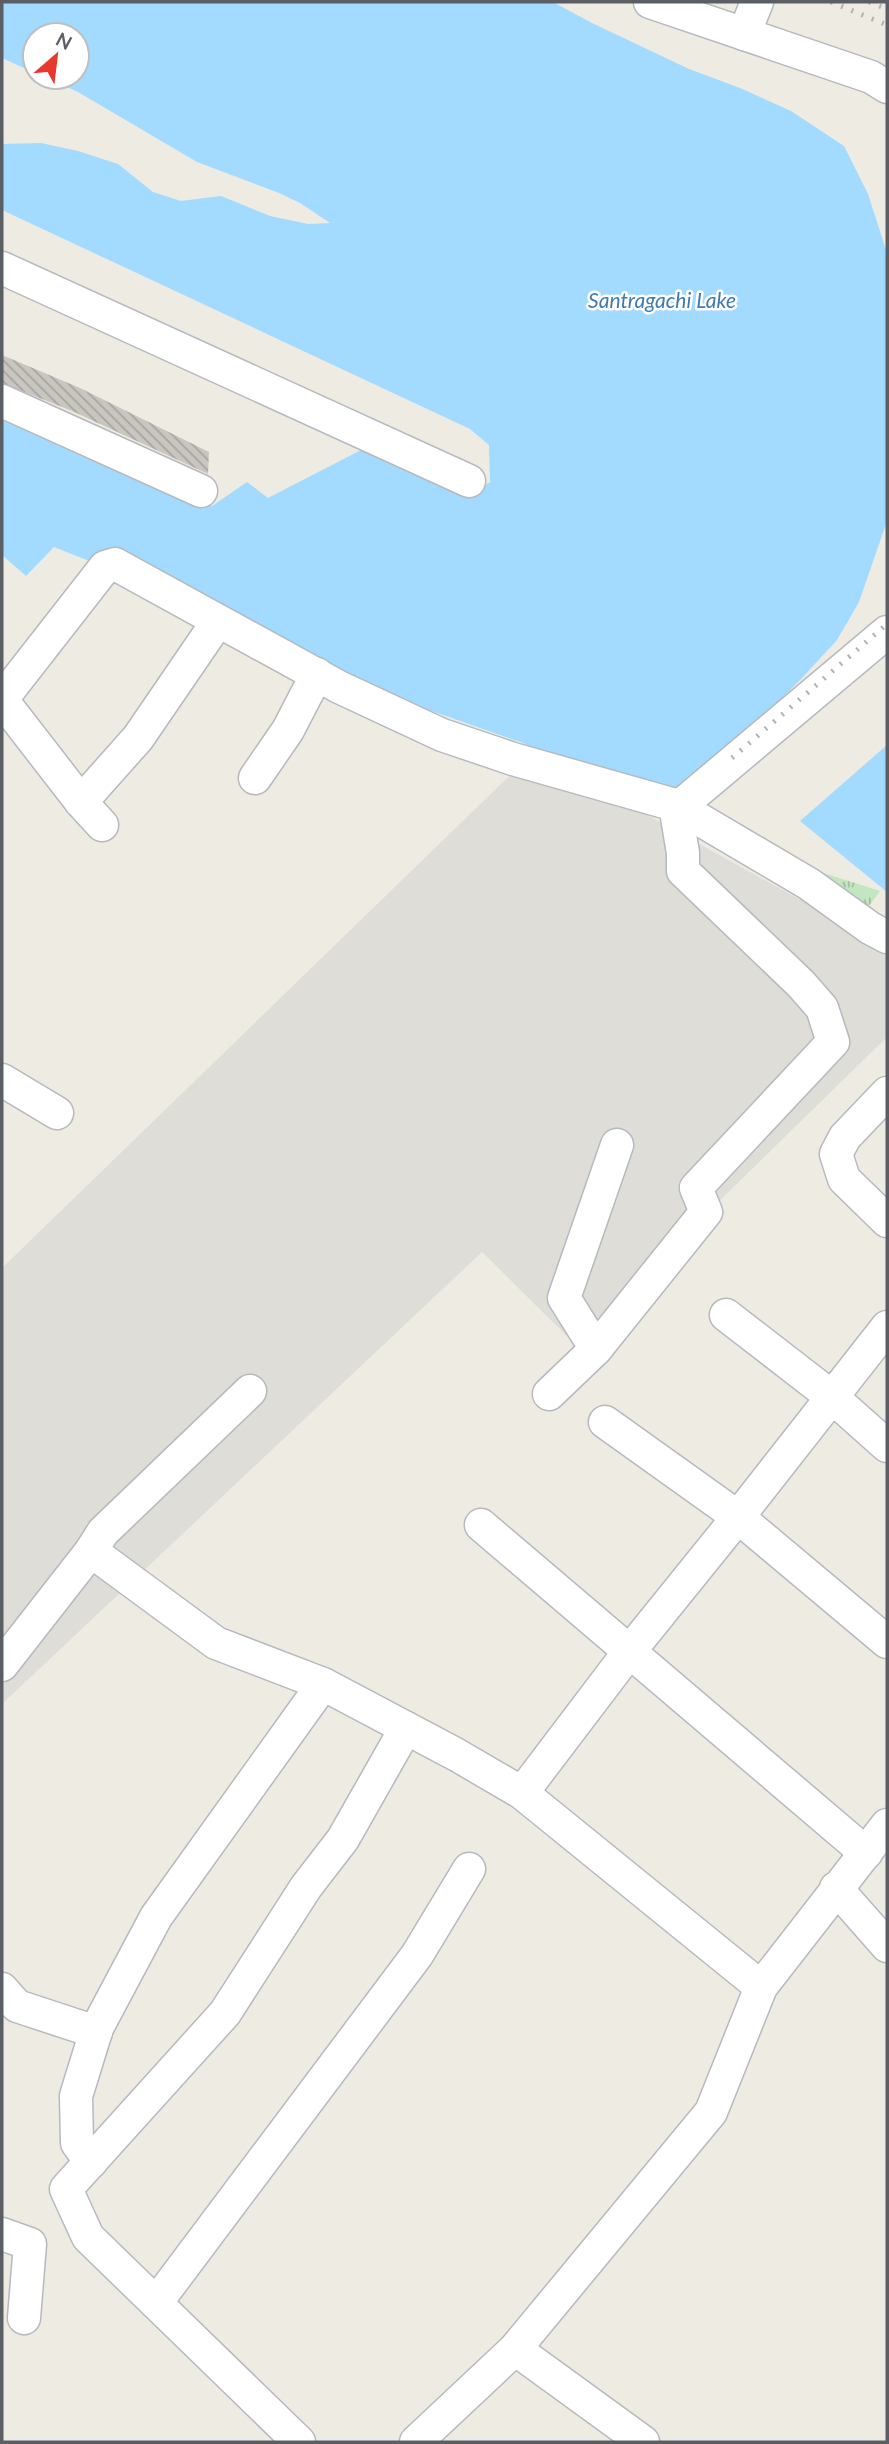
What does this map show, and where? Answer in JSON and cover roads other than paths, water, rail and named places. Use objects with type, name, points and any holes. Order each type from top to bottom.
[{"type":"street","points":[[650,2],[871,77],[887,86]]},
{"type":"street","points":[[744,34],[757,2]]},
{"type":"street","points":[[2,268],[469,481]]},
{"type":"street","points":[[2,401],[201,491]]},
{"type":"street","points":[[102,825],[80,802],[2,700],[105,567],[115,564],[340,687],[442,735],[513,759],[677,806],[809,884],[870,928],[887,937]]},
{"type":"street","points":[[80,802],[138,738],[219,621]]},
{"type":"street","points":[[677,806],[887,632]]},
{"type":"street","points":[[255,778],[288,730],[317,674]]},
{"type":"street","points":[[549,1394],[596,1349],[706,1212],[696,1188],[833,1042],[822,1008],[801,984],[683,871],[677,806]]},
{"type":"street","points":[[2,1080],[57,1113]]},
{"type":"street","points":[[887,1093],[845,1137],[836,1154],[844,1179],[887,1221]]},
{"type":"street","points":[[596,1349],[564,1298],[617,1145]]},
{"type":"street","points":[[726,1315],[832,1397],[887,1446]]},
{"type":"street","points":[[522,1794],[629,1652],[887,1327]]},
{"type":"street","points":[[2,1665],[103,1532],[250,1391]]},
{"type":"street","points":[[605,1422],[738,1517],[887,1642]]},
{"type":"street","points":[[481,1525],[866,1853]]},
{"type":"street","points":[[91,1551],[216,1643],[323,1684],[522,1794],[761,1987]]},
{"type":"street","points":[[91,2162],[77,2143],[76,2096],[96,2032],[156,1917],[323,1684]]},
{"type":"street","points":[[299,2442],[88,2237],[66,2189],[225,2013],[306,1887],[342,1839],[406,1728]]},
{"type":"street","points":[[416,2442],[515,2349],[711,2112],[761,1987],[887,1825]]},
{"type":"street","points":[[156,2303],[416,1955],[469,1869]]},
{"type":"street","points":[[837,1888],[887,1946]]},
{"type":"street","points":[[2,1989],[17,2006],[96,2032]]},
{"type":"street","points":[[2,2234],[30,2244],[24,2318]]},
{"type":"street","points":[[515,2349],[643,2442]]},
{"type":"water","name":"Santragachi Lake","points":[[2,2],[553,2],[689,69],[791,111],[844,146],[868,194],[887,253],[887,521],[859,602],[837,640],[745,735],[654,806],[523,743],[375,691],[190,601],[54,547],[26,576],[2,555],[2,414],[212,506],[247,482],[268,498],[363,449],[471,494],[490,482],[489,445],[470,429],[2,210],[2,144],[41,143],[118,164],[153,192],[181,201],[221,196],[270,216],[308,224],[330,223],[279,193],[197,162],[76,91],[91,91],[91,21],[21,21],[21,67],[2,58]]},
{"type":"water","points":[[887,745],[887,892],[800,821]]},
{"type":"railway","points":[[831,2],[887,25]]},
{"type":"railway","points":[[869,2],[887,9]]},
{"type":"railway","points":[[732,758],[887,624]]}]
